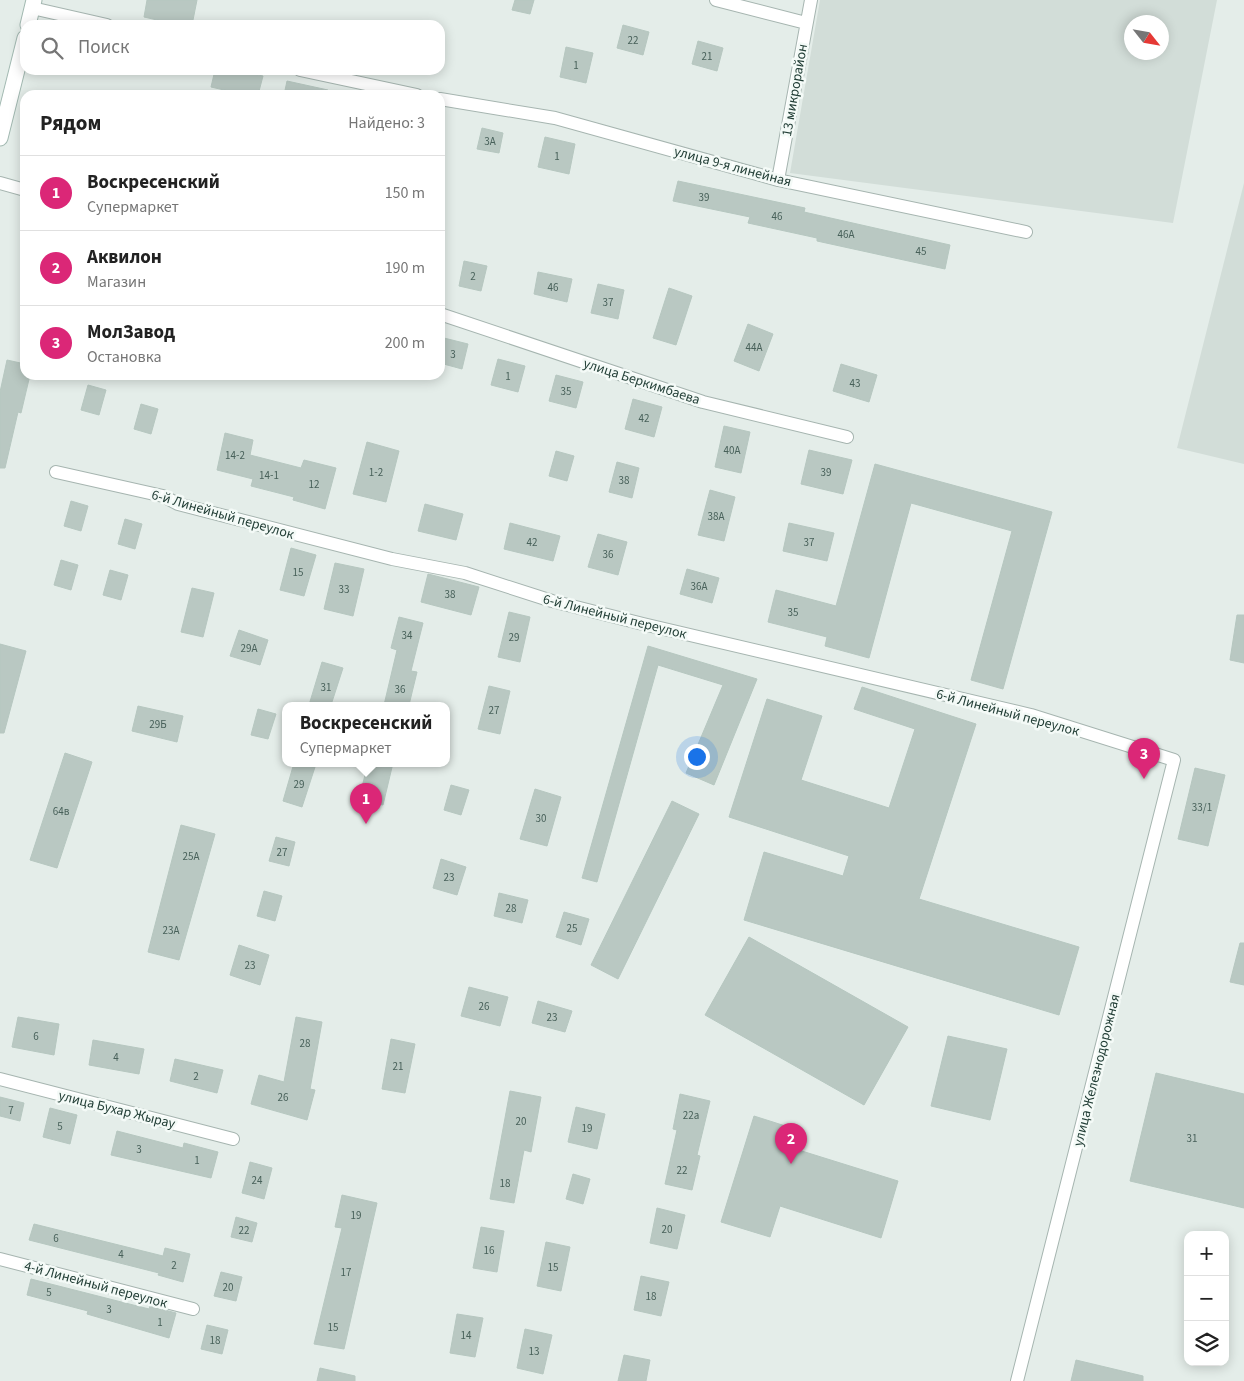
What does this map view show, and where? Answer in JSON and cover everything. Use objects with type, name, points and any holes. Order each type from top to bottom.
[{"type":"street","points":[[716,0],[806,23]]},
{"type":"street","name":"13 микрорайон","points":[[778,180],[811,0]]},
{"type":"street","points":[[29,20],[33,4],[89,20]]},
{"type":"street","points":[[0,138],[20,58]]},
{"type":"street","points":[[323,75],[394,90]]},
{"type":"street","name":"улица 9-я линейная","points":[[445,100],[555,118],[778,180],[1026,232]]},
{"type":"street","points":[[0,183],[20,189]]},
{"type":"street","name":"улица Беркимбаева","points":[[445,316],[703,402],[847,437]]},
{"type":"street","name":"6-й Линейный переулок","points":[[56,472],[163,496],[178,504],[392,559],[465,573],[552,600],[634,621],[1031,714],[1174,760]]},
{"type":"street","name":"улица Железнодорожная","points":[[1017,1381],[1174,760]]},
{"type":"street","name":"улица Бухар Жырау","points":[[0,1079],[233,1139]]},
{"type":"street","name":"4-й Линейный переулок","points":[[0,1259],[193,1309]]},
{"type":"shaded area","points":[[820,0],[1217,0],[1173,223],[790,173]]},
{"type":"shaded area","points":[[1244,183],[1244,464],[1177,448]]},
{"type":"building","points":[[147,0],[197,0],[193,20],[157,20],[144,17]]},
{"type":"building","points":[[515,0],[534,0],[530,14],[512,10]]},
{"type":"building","points":[[623,25],[649,32],[643,55],[617,48]]},
{"type":"building","points":[[698,41],[723,48],[717,71],[692,64]]},
{"type":"building","points":[[566,47],[593,53],[586,83],[560,77]]},
{"type":"building","points":[[214,75],[263,76],[259,90],[224,90],[211,87]]},
{"type":"building","points":[[287,81],[328,90],[285,90]]},
{"type":"building","points":[[482,128],[503,133],[499,153],[477,149]]},
{"type":"building","points":[[545,137],[575,144],[569,174],[538,167]]},
{"type":"building","points":[[678,181],[805,208],[804,212],[950,245],[945,269],[817,241],[817,238],[748,223],[750,217],[673,201]]},
{"type":"building","points":[[464,261],[487,266],[481,291],[459,286]]},
{"type":"building","points":[[538,272],[572,279],[567,302],[534,294]]},
{"type":"building","points":[[598,284],[624,290],[618,319],[591,313]]},
{"type":"building","points":[[669,288],[692,296],[676,345],[653,338]]},
{"type":"building","points":[[748,324],[773,334],[759,371],[734,361]]},
{"type":"building","points":[[445,338],[468,344],[462,369],[445,364]]},
{"type":"building","points":[[498,359],[525,366],[518,392],[491,385]]},
{"type":"building","points":[[7,360],[20,363],[20,380],[29,380],[21,413],[18,412],[5,468],[0,468],[0,392]]},
{"type":"building","points":[[841,364],[877,375],[869,402],[833,391]]},
{"type":"building","points":[[556,375],[583,382],[576,408],[549,401]]},
{"type":"building","points":[[88,385],[106,390],[99,415],[81,410]]},
{"type":"building","points":[[633,399],[662,407],[654,437],[625,429]]},
{"type":"building","points":[[141,404],[158,409],[151,434],[134,429]]},
{"type":"building","points":[[724,426],[750,432],[741,473],[715,467]]},
{"type":"building","points":[[225,433],[253,440],[250,455],[301,468],[304,460],[336,468],[325,509],[293,500],[294,497],[251,486],[253,479],[217,470]]},
{"type":"building","points":[[367,442],[399,451],[386,502],[353,494]]},
{"type":"building","points":[[809,450],[852,460],[843,494],[801,484]]},
{"type":"building","points":[[556,451],[574,456],[567,481],[549,476]]},
{"type":"building","points":[[617,462],[639,468],[632,498],[609,492]]},
{"type":"building","points":[[875,464],[1052,512],[1003,689],[971,680],[1012,531],[911,503],[869,658],[825,646],[827,637],[768,622],[776,590],[836,606]]},
{"type":"building","points":[[710,490],[735,497],[724,541],[698,535]]},
{"type":"building","points":[[71,501],[88,506],[81,531],[64,526]]},
{"type":"building","points":[[425,504],[463,514],[456,540],[418,531]]},
{"type":"building","points":[[125,519],[142,524],[135,549],[118,544]]},
{"type":"building","points":[[510,523],[560,536],[553,561],[504,549]]},
{"type":"building","points":[[789,523],[834,533],[827,561],[783,551]]},
{"type":"building","points":[[598,534],[627,542],[618,575],[588,567]]},
{"type":"building","points":[[291,548],[316,555],[304,596],[280,590]]},
{"type":"building","points":[[61,560],[78,565],[71,590],[54,585]]},
{"type":"building","points":[[335,563],[364,569],[353,616],[324,609]]},
{"type":"building","points":[[687,569],[719,578],[712,603],[680,594]]},
{"type":"building","points":[[110,570],[128,575],[121,600],[103,595]]},
{"type":"building","points":[[428,574],[479,587],[471,615],[421,602]]},
{"type":"building","points":[[192,588],[214,593],[203,637],[181,632]]},
{"type":"building","points":[[509,612],[530,617],[520,662],[498,657]]},
{"type":"building","points":[[1237,615],[1244,615],[1244,663],[1230,660]]},
{"type":"building","points":[[399,617],[423,623],[411,671],[417,672],[410,702],[385,702],[397,650],[391,648]]},
{"type":"building","points":[[239,630],[268,640],[260,665],[230,656]]},
{"type":"building","points":[[0,644],[26,651],[4,733],[0,733]]},
{"type":"building","points":[[648,646],[757,679],[714,785],[686,773],[723,685],[658,665],[597,882],[582,878]]},
{"type":"building","points":[[322,662],[343,668],[332,702],[310,702]]},
{"type":"building","points":[[489,686],[510,691],[500,734],[478,729]]},
{"type":"building","points":[[862,687],[976,724],[919,899],[1079,947],[1059,1015],[744,920],[764,852],[843,876],[849,856],[729,817],[767,699],[822,716],[801,780],[889,808],[915,729],[854,709]]},
{"type":"building","points":[[138,706],[183,716],[177,742],[132,731]]},
{"type":"building","points":[[258,709],[276,714],[268,739],[251,735]]},
{"type":"building","points":[[65,753],[92,762],[57,868],[30,860]]},
{"type":"building","points":[[293,767],[315,767],[302,807],[283,801]]},
{"type":"building","points":[[367,767],[392,767],[383,805],[359,799]]},
{"type":"building","points":[[1195,768],[1225,775],[1208,846],[1178,839]]},
{"type":"building","points":[[451,785],[469,790],[461,815],[444,810]]},
{"type":"building","points":[[535,789],[561,797],[547,846],[520,839]]},
{"type":"building","points":[[672,801],[699,814],[618,979],[591,965]]},
{"type":"building","points":[[181,825],[215,834],[179,960],[148,952]]},
{"type":"building","points":[[276,837],[295,842],[289,866],[269,861]]},
{"type":"building","points":[[441,859],[466,867],[457,895],[433,888]]},
{"type":"building","points":[[264,891],[282,896],[275,921],[257,916]]},
{"type":"building","points":[[499,893],[528,900],[522,923],[494,916]]},
{"type":"building","points":[[564,912],[589,919],[581,945],[556,937]]},
{"type":"building","points":[[749,937],[908,1027],[864,1105],[705,1015]]},
{"type":"building","points":[[1240,943],[1244,943],[1244,985],[1230,982]]},
{"type":"building","points":[[239,945],[269,955],[260,985],[230,975]]},
{"type":"building","points":[[469,987],[508,997],[500,1026],[461,1016]]},
{"type":"building","points":[[538,1001],[572,1011],[565,1032],[532,1023]]},
{"type":"building","points":[[18,1017],[59,1024],[54,1055],[12,1047]]},
{"type":"building","points":[[296,1017],[322,1022],[310,1089],[315,1090],[307,1120],[251,1104],[259,1075],[284,1082]]},
{"type":"building","points":[[948,1036],[1007,1049],[990,1120],[931,1106]]},
{"type":"building","points":[[391,1039],[415,1044],[405,1093],[382,1089]]},
{"type":"building","points":[[93,1040],[144,1049],[139,1074],[89,1065]]},
{"type":"building","points":[[175,1059],[223,1070],[217,1093],[170,1081]]},
{"type":"building","points":[[1156,1073],[1244,1094],[1244,1208],[1130,1181]]},
{"type":"building","points":[[510,1091],[541,1097],[531,1152],[524,1150],[514,1203],[490,1199]]},
{"type":"building","points":[[680,1094],[710,1101],[697,1155],[700,1156],[692,1190],[665,1184],[677,1130],[673,1129]]},
{"type":"building","points":[[0,1097],[24,1103],[20,1121],[0,1116]]},
{"type":"building","points":[[576,1107],[605,1114],[597,1149],[568,1142]]},
{"type":"building","points":[[50,1108],[77,1115],[70,1144],[43,1137]]},
{"type":"building","points":[[754,1116],[795,1129],[789,1147],[898,1181],[881,1238],[780,1206],[770,1237],[721,1222]]},
{"type":"building","points":[[117,1131],[183,1148],[184,1143],[218,1152],[211,1178],[111,1155]]},
{"type":"building","points":[[250,1162],[272,1168],[264,1199],[242,1193]]},
{"type":"building","points":[[573,1174],[590,1179],[583,1204],[566,1199]]},
{"type":"building","points":[[342,1195],[377,1203],[344,1349],[314,1344],[342,1228],[335,1227]]},
{"type":"building","points":[[657,1208],[685,1215],[677,1249],[650,1243]]},
{"type":"building","points":[[236,1217],[257,1223],[252,1242],[231,1237]]},
{"type":"building","points":[[34,1224],[163,1256],[165,1248],[190,1254],[183,1282],[158,1275],[159,1273],[29,1240]]},
{"type":"building","points":[[481,1227],[504,1231],[497,1272],[473,1268]]},
{"type":"building","points":[[546,1242],[570,1247],[561,1291],[537,1286]]},
{"type":"building","points":[[221,1272],[242,1277],[236,1301],[214,1296]]},
{"type":"building","points":[[641,1276],[669,1282],[661,1316],[634,1310]]},
{"type":"building","points":[[31,1279],[149,1309],[150,1306],[176,1313],[169,1338],[87,1314],[88,1311],[27,1295]]},
{"type":"building","points":[[457,1314],[483,1318],[475,1357],[450,1353]]},
{"type":"building","points":[[207,1325],[228,1330],[222,1354],[201,1349]]},
{"type":"building","points":[[525,1329],[552,1335],[543,1374],[517,1368]]},
{"type":"building","points":[[624,1355],[650,1360],[646,1381],[618,1381]]},
{"type":"building","points":[[1076,1360],[1143,1376],[1143,1381],[1071,1381]]},
{"type":"building","points":[[320,1368],[355,1376],[355,1381],[317,1381]]},
{"type":"place","name":"МолЗавод","points":[[1144,779]]},
{"type":"place","name":"Воскресенский","points":[[366,824]]},
{"type":"place","name":"Аквилон","points":[[791,1164]]}]
